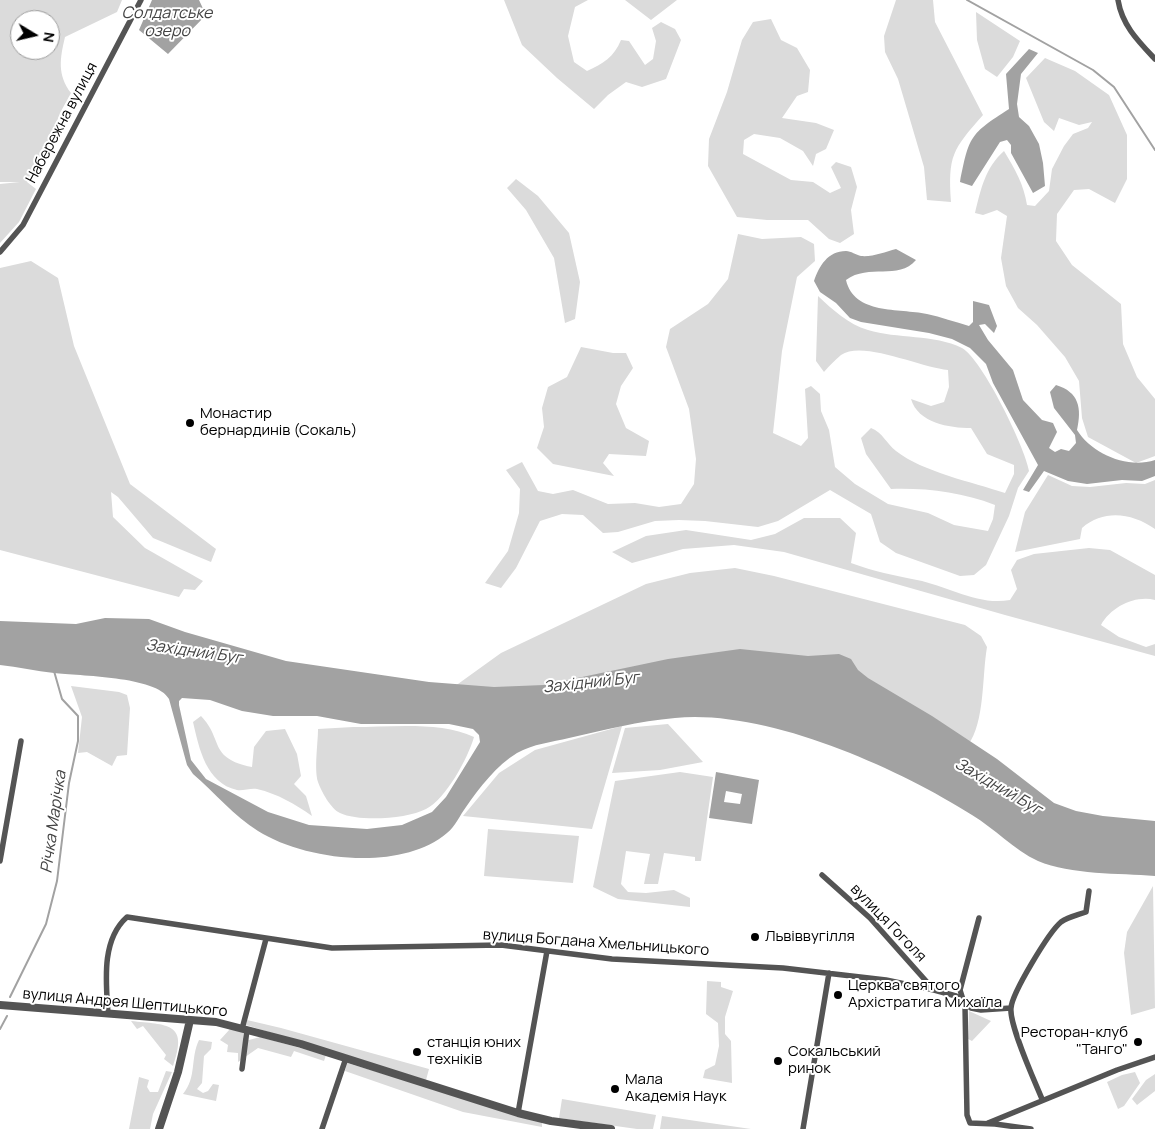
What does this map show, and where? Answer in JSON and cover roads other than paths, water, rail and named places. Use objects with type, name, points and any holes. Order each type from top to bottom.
[{"type":"street","name":"Набережна вулиця","points":[[0,252],[23,225],[141,0]]},
{"type":"street","points":[[1118,0],[1123,19],[1136,38],[1155,59]]},
{"type":"street","points":[[0,861],[21,741]]},
{"type":"street","name":"вулиця Гоголя","points":[[822,875],[870,918],[934,990]]},
{"type":"street","points":[[1042,1099],[1016,1030],[1011,1008],[1030,967],[1050,934],[1061,922],[1086,912],[1089,891]]},
{"type":"street","name":"вулиця Богдана Хмельницького","points":[[108,1014],[105,968],[119,924],[127,917],[332,948],[501,945],[612,959],[783,968],[886,980],[934,990],[956,996],[972,1008],[981,1010],[1011,1008]]},
{"type":"street","points":[[979,918],[960,990],[964,1001],[967,1115],[970,1123],[988,1123],[1031,1129]]},
{"type":"street","points":[[244,1029],[266,939]]},
{"type":"street","points":[[518,1113],[547,951]]},
{"type":"street","points":[[803,1129],[829,973]]},
{"type":"street","name":"вулиця Андрея Шептицького","points":[[0,1005],[216,1022],[346,1058],[518,1113],[611,1129]]},
{"type":"street","points":[[159,1129],[178,1072],[190,1020]]},
{"type":"street","name":"вулиця Андрея Шептицького","points":[[242,1069],[244,1029]]},
{"type":"street","points":[[988,1123],[1042,1099],[1155,1057]]},
{"type":"street","points":[[322,1129],[346,1058]]},
{"type":"street","points":[[549,1129],[551,1120]]},
{"type":"water","name":"Солдатське озеро","points":[[152,0],[199,0],[206,15],[168,54],[139,30]]},
{"type":"water","points":[[1029,49],[1038,53],[1021,74],[1017,104],[1019,117],[1029,126],[1039,144],[1045,186],[1033,193],[1011,153],[1011,145],[1007,140],[1000,142],[972,186],[960,182],[966,155],[973,138],[986,124],[1009,109],[1006,74]]},
{"type":"water","points":[[896,249],[916,260],[901,270],[864,273],[846,280],[851,291],[858,299],[868,305],[879,308],[927,314],[969,326],[973,322],[973,301],[989,305],[997,326],[994,333],[985,324],[979,325],[988,340],[1013,370],[1023,400],[1042,420],[1053,423],[1057,432],[1049,448],[1055,452],[1061,449],[1069,451],[1076,443],[1075,435],[1054,408],[1050,392],[1056,385],[1070,392],[1077,402],[1079,415],[1077,430],[1084,439],[1101,452],[1122,461],[1144,462],[1155,460],[1155,476],[1142,481],[1122,480],[1087,484],[1068,481],[1044,471],[1029,492],[1023,490],[1038,465],[993,383],[986,364],[970,348],[952,339],[929,333],[861,322],[850,318],[836,303],[820,292],[814,281],[825,260],[834,254],[846,251],[865,256]]},
{"type":"water","name":"Західний Буг","points":[[105,618],[149,619],[185,632],[286,661],[429,682],[494,687],[544,685],[668,659],[740,649],[808,656],[839,654],[851,659],[858,670],[868,678],[932,716],[997,759],[1054,803],[1076,811],[1103,816],[1155,821],[1155,876],[1095,873],[1051,866],[1021,851],[980,820],[941,797],[869,761],[789,732],[749,723],[711,718],[662,719],[529,747],[502,764],[489,777],[447,833],[428,845],[405,853],[380,857],[353,858],[301,849],[278,841],[249,825],[193,774],[187,765],[169,699],[162,691],[134,681],[116,678],[54,673],[0,665],[0,621],[76,624]],"holes":[[[182,698],[210,700],[242,711],[273,716],[317,716],[361,724],[449,724],[473,729],[479,735],[480,742],[446,797],[432,812],[402,825],[367,829],[309,825],[268,812],[206,779],[191,760],[179,701]]]},
{"type":"water","points":[[716,772],[759,780],[752,824],[709,818]],"holes":[[[726,791],[742,794],[740,804],[724,802]]]},
{"type":"waterway","points":[[967,0],[1093,70],[1114,87],[1155,150]]},
{"type":"waterway","name":"Річка Марічка","points":[[10,997],[46,924],[57,881],[69,783],[78,741],[78,716],[62,699],[54,671]]},
{"type":"waterway","name":"Річка Марічка","points":[[0,1029],[7,1016]]},
{"type":"place","name":"Монастир бернардинів (Сокаль)","points":[[190,423]]},
{"type":"place","name":"Львіввугілля","points":[[755,937]]},
{"type":"place","name":"Церква святого Архістратига Михаїла","points":[[838,995]]},
{"type":"place","name":"Ресторан-клуб \"Танго\"","points":[[1138,1042]]},
{"type":"place","name":"станція юних техніків","points":[[417,1052]]},
{"type":"place","name":"Сокальський ринок","points":[[778,1061]]},
{"type":"place","name":"Мала Академія Наук","points":[[615,1089]]}]
